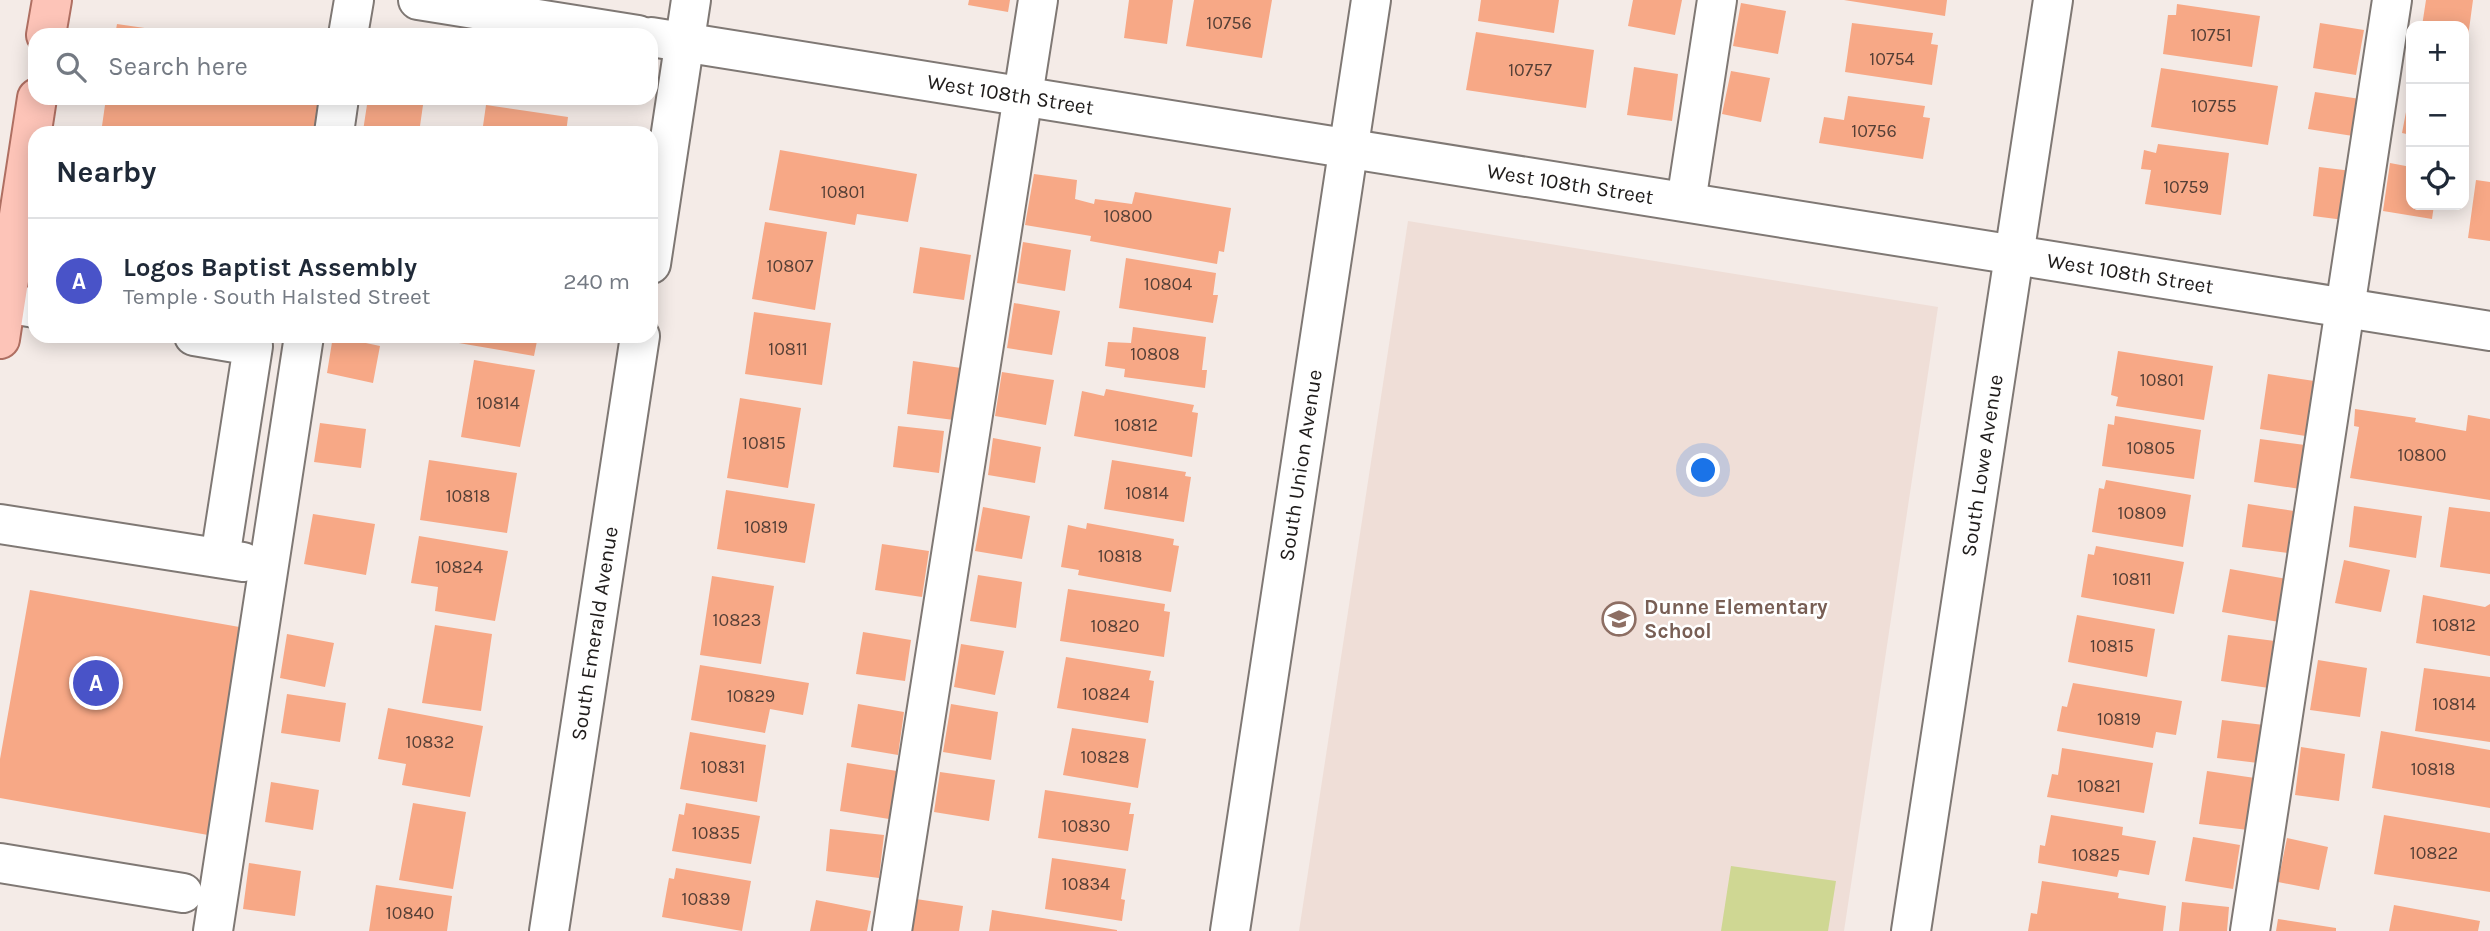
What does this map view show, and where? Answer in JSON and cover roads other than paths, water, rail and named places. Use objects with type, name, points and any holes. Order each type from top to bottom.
[{"type":"main road","points":[[47,28],[51,0]]},
{"type":"main road","points":[[34,126],[36,105]]},
{"type":"main road","points":[[13,317],[28,184]]},
{"type":"street","points":[[349,28],[354,0]]},
{"type":"street","points":[[418,0],[594,28]]},
{"type":"street","points":[[658,171],[668,39],[691,0]]},
{"type":"street","points":[[892,931],[1038,0]]},
{"type":"street","name":"South Union Avenue","points":[[1230,931],[1371,0]]},
{"type":"street","points":[[1686,202],[1717,0]]},
{"type":"street","name":"South Lowe Avenue","points":[[1911,931],[2053,0]]},
{"type":"street","points":[[2250,931],[2392,0]]},
{"type":"street","name":"West 108th Street","points":[[668,39],[2490,331]]},
{"type":"street","points":[[335,126],[338,105]]},
{"type":"street","points":[[220,558],[253,346],[235,343]]},
{"type":"street","points":[[213,931],[303,343]]},
{"type":"street","name":"South Emerald Avenue","points":[[549,931],[639,343]]},
{"type":"street","points":[[0,524],[270,566]]},
{"type":"street","points":[[0,863],[183,894]]},
{"type":"place","name":"Dunne Elementary School","points":[[1619,619]]},
{"type":"place","name":"Logos Baptist Assembly","points":[[96,683]]}]
